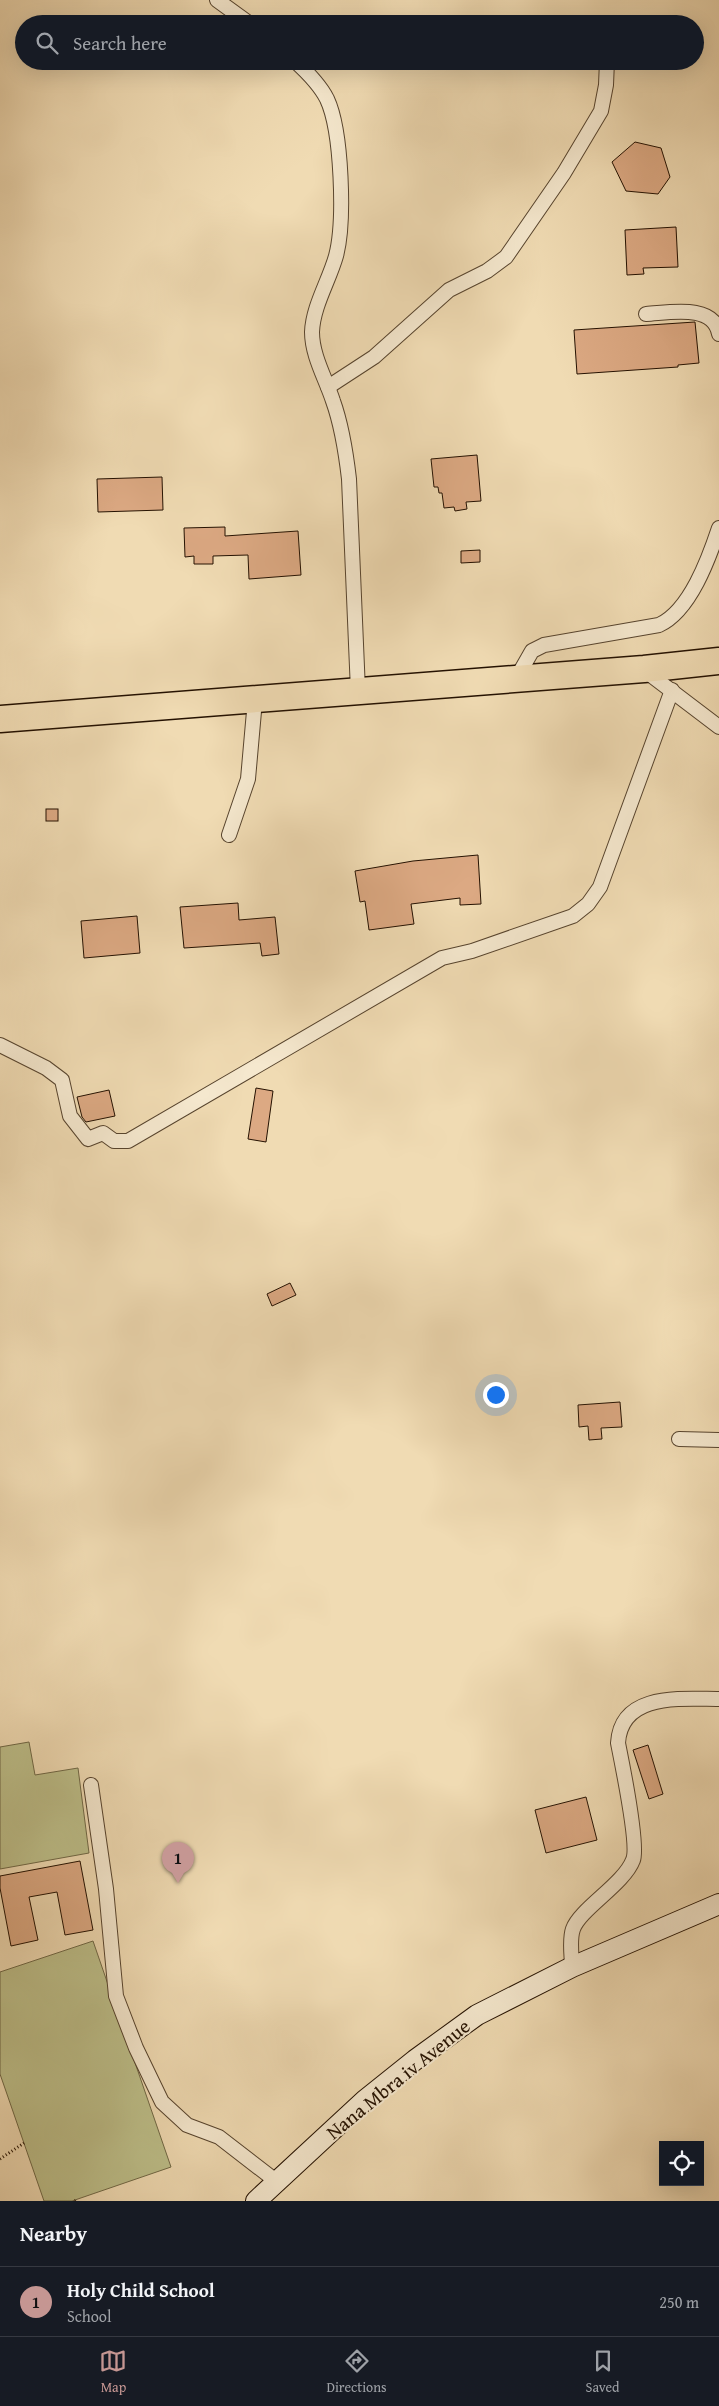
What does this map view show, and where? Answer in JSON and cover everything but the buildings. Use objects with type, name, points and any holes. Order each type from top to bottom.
[{"type":"highway","points":[[0,720],[644,670],[719,661]]},
{"type":"street","points":[[217,0],[238,15]]},
{"type":"street","points":[[305,70],[327,99],[337,132],[340,239],[336,258],[314,316],[312,333],[314,351],[328,387],[345,448],[349,479],[358,691]]},
{"type":"street","points":[[328,387],[374,358],[449,290],[498,264],[506,257],[564,173],[601,111],[607,70]]},
{"type":"street","points":[[646,314],[700,312],[711,320],[719,334]]},
{"type":"street","points":[[516,679],[532,651],[544,645],[659,624],[670,620],[681,607],[708,562],[719,528]]},
{"type":"street","points":[[644,670],[719,727]]},
{"type":"street","points":[[0,1045],[46,1068],[62,1080],[70,1116],[88,1139],[103,1133],[114,1141],[128,1141],[442,958],[472,951],[573,916],[588,904],[600,887],[672,690]]},
{"type":"street","points":[[229,835],[248,780],[254,700]]},
{"type":"street","points":[[679,1439],[719,1440]]},
{"type":"street","points":[[572,1967],[572,1930],[576,1922],[609,1891],[633,1861],[634,1839],[618,1742],[619,1731],[636,1709],[648,1702],[719,1699]]},
{"type":"street","points":[[91,1785],[106,1889],[116,1996],[136,2048],[162,2102],[187,2125],[219,2136],[276,2181]]},
{"type":"street","name":"Nana Mbra ⅳ Avenue","points":[[256,2201],[365,2100],[477,2015],[572,1967],[719,1904]]},
{"type":"path","points":[[0,2159],[24,2143]]},
{"type":"green space","points":[[29,1742],[35,1775],[78,1768],[89,1853],[0,1869],[0,1747]]},
{"type":"green space","points":[[93,1941],[171,2167],[72,2201],[44,2201],[0,2074],[0,1972]]},
{"type":"place","name":"Holy Child School","points":[[178,1883]]}]
